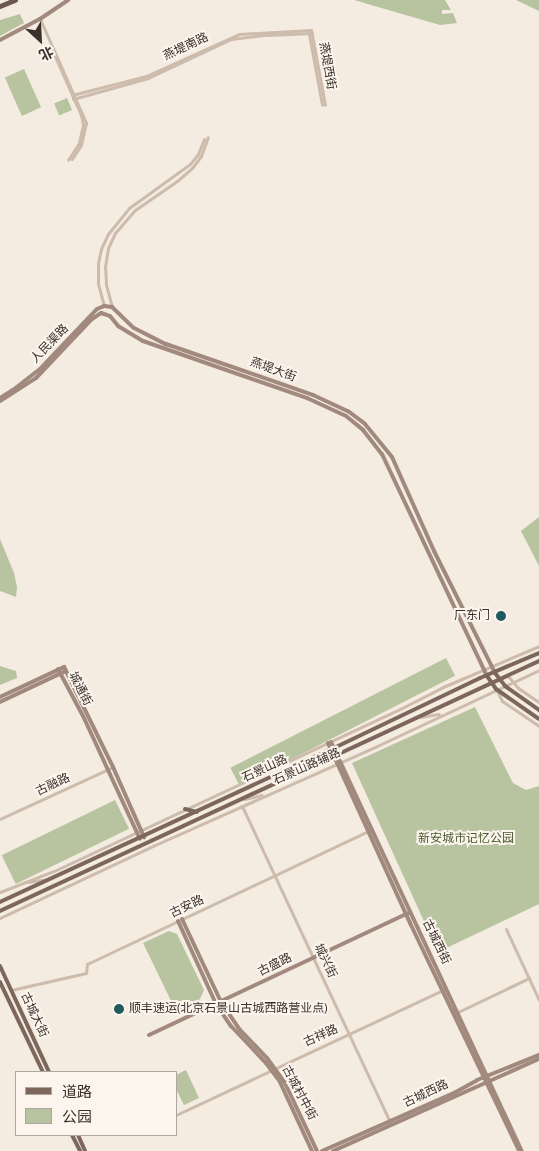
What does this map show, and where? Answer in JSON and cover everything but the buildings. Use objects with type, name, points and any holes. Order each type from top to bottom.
[{"type":"highway","points":[[0,6],[15,0]]},
{"type":"main road","points":[[0,40],[39,19],[68,0]]},
{"type":"main road","points":[[104,306],[112,308]]},
{"type":"main road","name":"人民渠路","points":[[0,398],[42,367],[97,309],[104,306]]},
{"type":"main road","name":"燕堤大街","points":[[112,308],[134,328],[149,336],[331,402],[348,411],[364,424],[392,457],[495,673]]},
{"type":"main road","name":"人民渠路","points":[[0,402],[36,378],[96,316],[106,314]]},
{"type":"main road","name":"燕堤大街","points":[[106,314],[118,326],[143,341],[328,406],[346,416],[363,430],[385,460],[487,676]]},
{"type":"main road","name":"石景山路","points":[[0,902],[539,653]]},
{"type":"main road","name":"石景山路","points":[[0,910],[539,661]]},
{"type":"main road","name":"城通街","points":[[139,831],[60,671],[64,667],[113,767],[142,838]]},
{"type":"main road","points":[[0,697],[60,671]]},
{"type":"main road","points":[[0,702],[60,671]]},
{"type":"main road","points":[[495,673],[505,686],[539,710]]},
{"type":"main road","points":[[487,676],[496,689],[539,719]]},
{"type":"main road","name":"古城西街","points":[[329,742],[521,1151]]},
{"type":"main road","points":[[185,809],[197,812]]},
{"type":"main road","name":"古盛路","points":[[149,1035],[408,913]]},
{"type":"main road","name":"古城村中街","points":[[180,920],[221,1002],[240,1030],[285,1082],[317,1151]]},
{"type":"main road","name":"古城村中街","points":[[180,920],[216,1004],[240,1038],[273,1068],[312,1151]]},
{"type":"main road","name":"古城大街","points":[[0,966],[49,1071]]},
{"type":"main road","name":"古城大街","points":[[0,982],[43,1071]]},
{"type":"main road","name":"古城西街","points":[[444,989],[458,1012],[485,1077]]},
{"type":"main road","name":"古城西路","points":[[333,1151],[485,1077],[539,1055]]},
{"type":"main road","name":"古城西路","points":[[322,1151],[539,1059]]},
{"type":"main road","points":[[72,1136],[80,1151]]},
{"type":"main road","points":[[78,1136],[85,1151]]},
{"type":"street","points":[[39,19],[74,96],[83,125],[79,143],[70,160]]},
{"type":"street","name":"燕堤南路","points":[[74,96],[146,76],[239,34],[310,32]]},
{"type":"street","name":"燕堤西街","points":[[310,32],[323,105]]},
{"type":"street","points":[[104,306],[98,284],[98,262],[108,234],[129,208],[190,164],[198,154],[206,138],[201,156],[192,168],[177,181],[135,210],[115,233],[106,257],[106,284],[112,308]]},
{"type":"street","name":"石景山路辅路","points":[[0,892],[54,871],[484,668],[539,646]]},
{"type":"street","name":"石景山路辅路","points":[[0,918],[539,670]]},
{"type":"street","points":[[508,676],[539,702]]},
{"type":"street","points":[[496,689],[502,701],[539,726]]},
{"type":"street","points":[[419,717],[444,713]]},
{"type":"street","name":"古融路","points":[[0,819],[113,767]]},
{"type":"street","points":[[234,801],[270,793]]},
{"type":"street","name":"城兴街","points":[[242,806],[390,1123]]},
{"type":"street","name":"古安路","points":[[11,990],[86,973],[87,964],[370,831]]},
{"type":"street","points":[[17,885],[52,878]]},
{"type":"street","points":[[506,929],[539,1000]]},
{"type":"street","points":[[458,1012],[529,978]]},
{"type":"street","name":"古祥路","points":[[178,1114],[444,989]]},
{"type":"green space","points":[[354,0],[445,0],[451,10],[442,10],[442,14],[453,13],[457,23],[440,25]]},
{"type":"green space","points":[[516,0],[539,0],[539,11]]},
{"type":"green space","points":[[20,14],[24,23],[0,36],[0,20]]},
{"type":"green space","points":[[24,69],[41,107],[22,116],[5,78]]},
{"type":"green space","points":[[67,98],[72,110],[59,115],[54,103]]},
{"type":"green space","points":[[539,517],[539,566],[521,531]]},
{"type":"green space","points":[[0,539],[14,573],[17,587],[16,597],[0,591]]},
{"type":"green space","points":[[446,658],[455,676],[239,786],[230,768]]},
{"type":"green space","points":[[0,666],[16,671],[17,678],[0,685]]},
{"type":"green space","name":"新安城市记忆公园","points":[[475,707],[513,783],[526,790],[539,786],[539,904],[438,952],[352,763]]},
{"type":"green space","points":[[115,800],[129,829],[16,884],[2,855]]},
{"type":"green space","points":[[169,931],[177,934],[204,990],[199,1001],[176,1011],[143,943]]},
{"type":"green space","points":[[186,1070],[199,1098],[184,1105],[178,1093],[178,1074]]},
{"type":"place","name":"厂东门","points":[[501,616]]},
{"type":"place","name":"顺丰速运(北京石景山古城西路营业点)","points":[[119,1009]]}]
